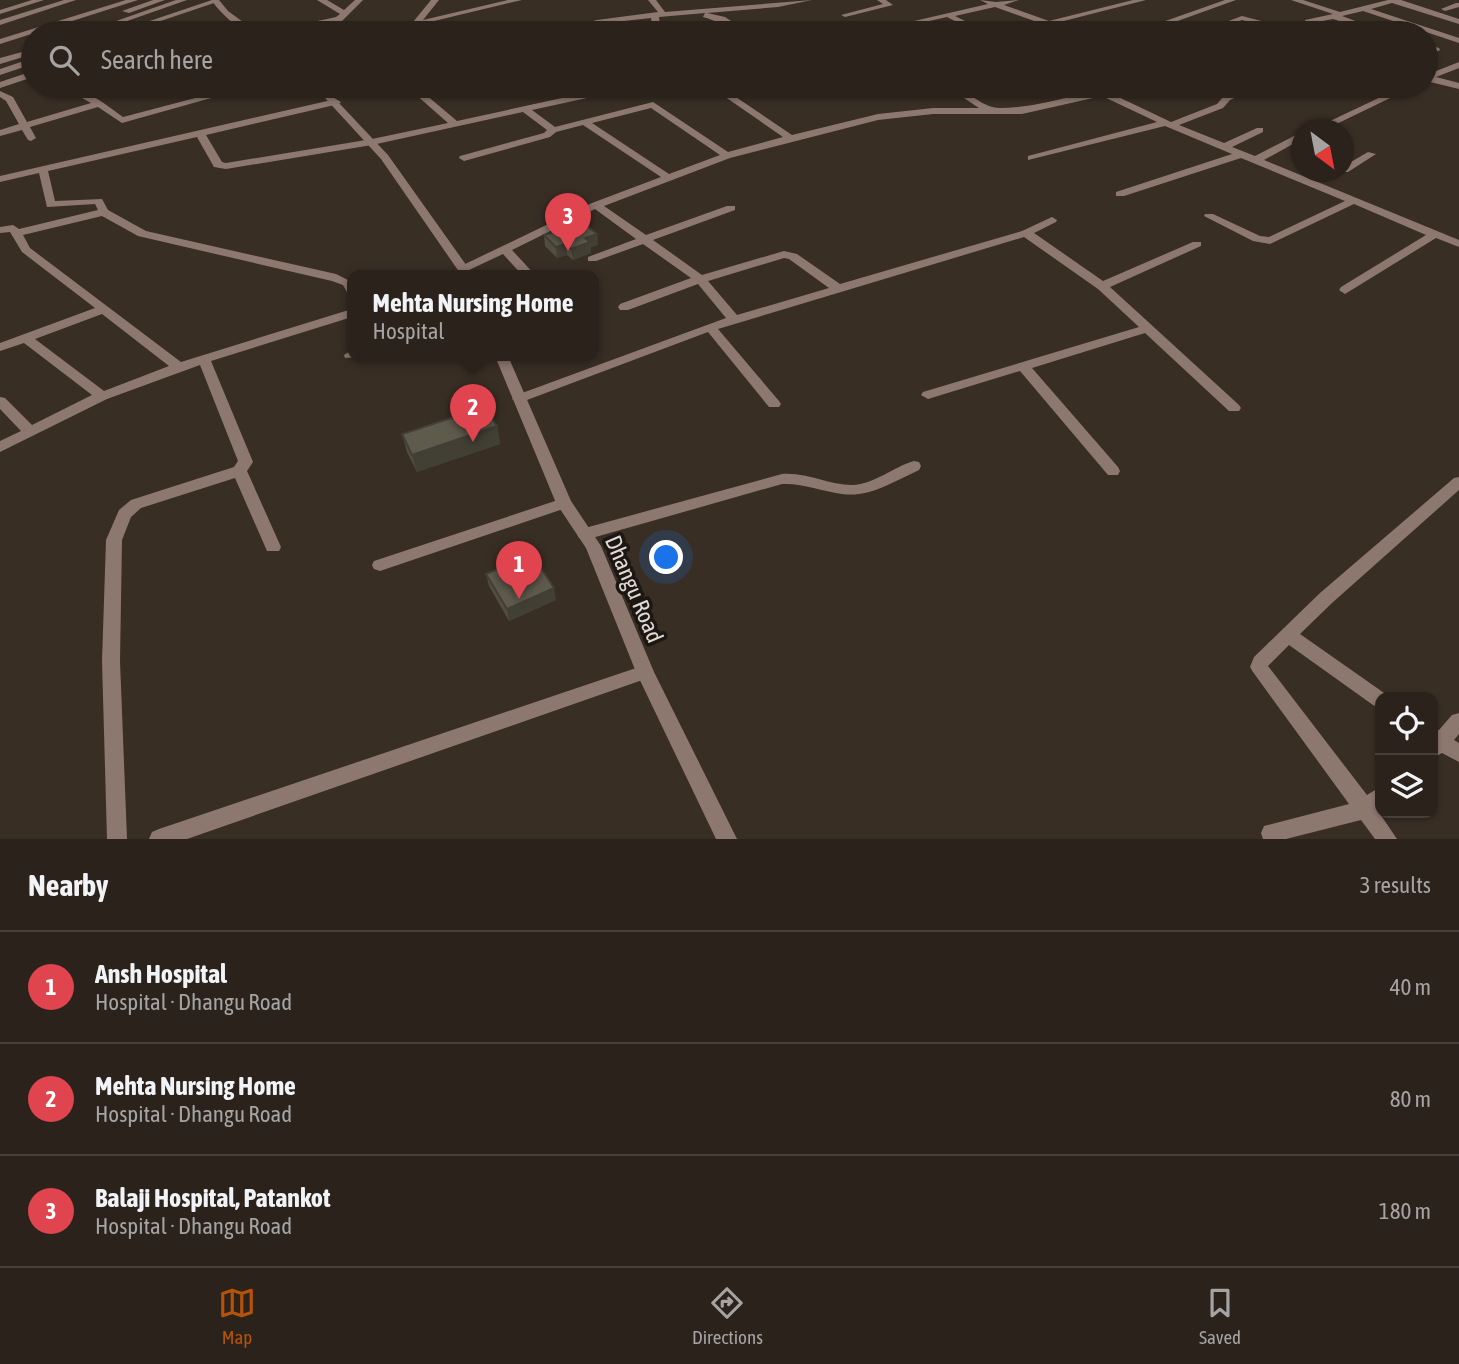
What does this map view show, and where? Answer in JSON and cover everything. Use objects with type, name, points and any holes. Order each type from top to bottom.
[{"type":"street","points":[[0,12],[40,0]]},
{"type":"street","points":[[0,23],[72,0]]},
{"type":"street","points":[[67,21],[134,0]]},
{"type":"street","points":[[95,21],[161,0]]},
{"type":"street","points":[[121,21],[183,0]]},
{"type":"street","points":[[153,21],[215,0],[225,13],[236,21]]},
{"type":"street","points":[[321,0],[342,16]]},
{"type":"street","points":[[338,21],[359,0]]},
{"type":"street","points":[[418,21],[435,0]]},
{"type":"street","points":[[428,21],[517,0]]},
{"type":"street","points":[[652,0],[659,15],[658,21]]},
{"type":"street","points":[[606,21],[807,0]]},
{"type":"street","points":[[845,15],[889,5],[881,0]]},
{"type":"street","points":[[984,0],[1039,21]]},
{"type":"street","points":[[922,21],[1015,0]]},
{"type":"street","points":[[1062,21],[1142,0]]},
{"type":"street","points":[[1170,21],[1232,0]]},
{"type":"street","points":[[1295,0],[1352,21]]},
{"type":"street","points":[[1312,21],[1395,1],[1459,22]]},
{"type":"street","points":[[1445,9],[1459,5]]},
{"type":"street","points":[[1365,9],[1400,21]]},
{"type":"street","points":[[659,15],[716,16],[725,21]]},
{"type":"street","points":[[948,15],[960,21]]},
{"type":"street","points":[[320,21],[342,16]]},
{"type":"street","points":[[1186,16],[1196,20]]},
{"type":"street","points":[[1233,21],[1242,18],[1256,21]]},
{"type":"street","points":[[1438,34],[1459,41]]},
{"type":"street","points":[[0,42],[21,35]]},
{"type":"street","points":[[0,52],[21,45]]},
{"type":"street","points":[[0,61],[21,55]]},
{"type":"street","points":[[0,72],[21,65]]},
{"type":"street","points":[[1438,73],[1459,65]]},
{"type":"street","points":[[14,68],[21,70]]},
{"type":"street","points":[[0,85],[21,78]]},
{"type":"street","points":[[1438,80],[1459,86]]},
{"type":"street","points":[[0,94],[11,100],[32,138]]},
{"type":"street","points":[[87,98],[124,120],[206,98]]},
{"type":"street","points":[[0,179],[200,134],[336,98]]},
{"type":"street","points":[[425,98],[455,124]]},
{"type":"street","points":[[200,134],[218,165],[222,166],[372,142],[572,98]]},
{"type":"street","points":[[733,98],[791,138]]},
{"type":"street","points":[[969,98],[992,112]]},
{"type":"street","points":[[470,270],[506,249],[596,205],[727,156],[791,138],[878,117],[933,111],[992,112],[1036,109],[1082,98]]},
{"type":"street","points":[[1113,98],[1168,124],[1459,244]]},
{"type":"street","points":[[1032,158],[1168,124],[1220,106],[1227,98]]},
{"type":"street","points":[[1339,119],[1385,98]]},
{"type":"street","points":[[0,104],[11,100]]},
{"type":"street","points":[[333,100],[372,142],[466,270]]},
{"type":"street","points":[[0,133],[99,104]]},
{"type":"street","points":[[464,158],[547,135],[553,130],[583,121],[653,105],[727,156]]},
{"type":"street","points":[[525,108],[553,130]]},
{"type":"street","points":[[583,121],[667,177]]},
{"type":"street","points":[[1224,147],[1260,130]]},
{"type":"street","points":[[1256,160],[1291,141]]},
{"type":"street","points":[[1120,194],[1242,154]]},
{"type":"street","points":[[1354,164],[1371,155]]},
{"type":"street","points":[[43,169],[49,204],[96,200],[104,212],[142,234],[336,278],[347,283]]},
{"type":"street","points":[[1317,185],[1322,182]]},
{"type":"street","points":[[1209,216],[1257,239],[1269,241],[1355,200]]},
{"type":"street","points":[[596,205],[700,279],[734,320]]},
{"type":"street","points":[[592,258],[731,208]]},
{"type":"street","points":[[18,233],[104,212]]},
{"type":"street","points":[[519,399],[710,327],[1026,233],[1052,220]]},
{"type":"street","points":[[0,230],[11,228],[18,233],[26,250],[179,367]]},
{"type":"street","points":[[1026,233],[1102,286],[1234,408]]},
{"type":"street","points":[[1345,290],[1435,234]]},
{"type":"street","points":[[1102,286],[1197,244]]},
{"type":"street","points":[[506,249],[525,270]]},
{"type":"street","points":[[624,307],[700,279],[789,254],[839,289]]},
{"type":"street","points":[[0,347],[102,310]]},
{"type":"street","points":[[0,447],[102,396],[179,367],[347,315]]},
{"type":"street","points":[[710,327],[774,404]]},
{"type":"street","points":[[928,395],[1147,328]]},
{"type":"street","points":[[26,338],[102,396]]},
{"type":"street","points":[[117,839],[111,660],[114,540],[124,514],[136,504],[239,471],[246,462],[204,359]]},
{"type":"street","name":"Dhangu Road","points":[[503,361],[564,503],[593,546],[645,672],[727,839]]},
{"type":"street","points":[[1024,367],[1113,471]]},
{"type":"street","points":[[0,401],[30,432]]},
{"type":"street","points":[[585,534],[782,479],[796,477],[842,489],[858,489],[914,466]]},
{"type":"street","points":[[239,471],[273,547]]},
{"type":"street","points":[[1387,839],[1372,803],[1261,673],[1260,662],[1326,598],[1456,488]]},
{"type":"street","points":[[380,565],[564,503]]},
{"type":"street","points":[[1289,636],[1375,696]]},
{"type":"street","points":[[159,839],[645,672]]},
{"type":"street","points":[[1438,741],[1459,721]]},
{"type":"street","points":[[1438,744],[1459,754]]},
{"type":"street","points":[[1271,833],[1372,803]]},
{"type":"building","points":[[584,223],[597,234],[585,238],[590,242],[571,249],[566,244],[556,247],[544,235]]},
{"type":"building","points":[[485,407],[497,426],[412,455],[402,434]]},
{"type":"building","points":[[532,554],[554,588],[507,609],[486,574]]},
{"type":"place","name":"Balaji Hospital, Patankot","points":[[568,251]]},
{"type":"place","name":"Mehta Nursing Home","points":[[473,442]]},
{"type":"place","name":"Ansh Hospital","points":[[519,599]]}]
